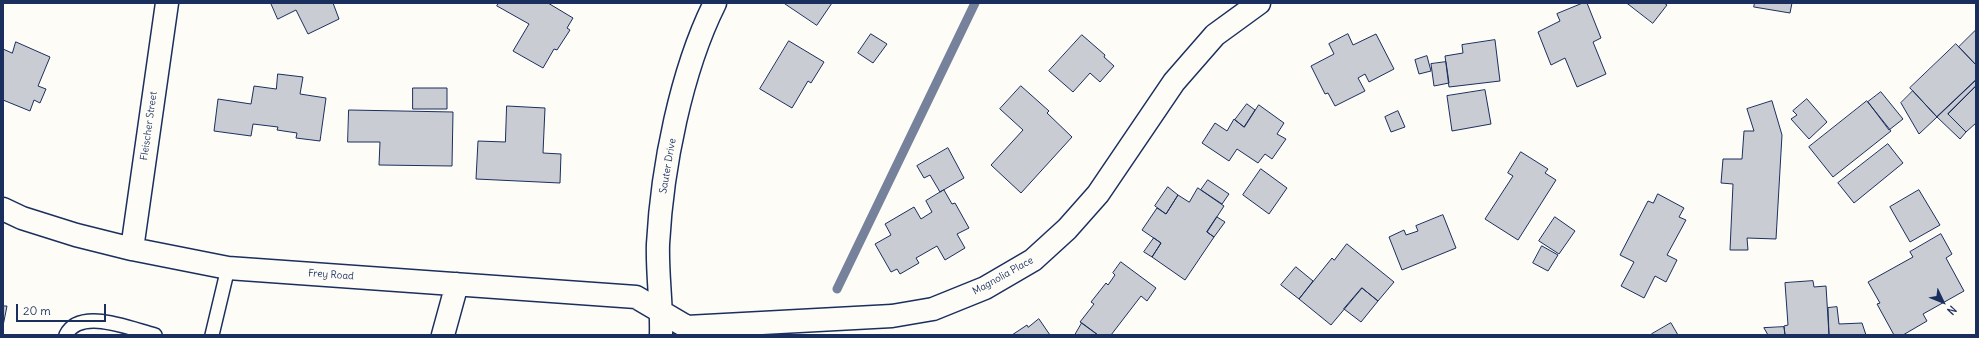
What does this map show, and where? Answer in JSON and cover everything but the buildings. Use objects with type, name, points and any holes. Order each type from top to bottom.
[{"type":"street","name":"Fleischer Street","points":[[132,249],[167,3]]},
{"type":"street","name":"Sauter Drive","points":[[661,335],[662,312],[658,246],[668,155],[694,52],[715,3]]},
{"type":"street","name":"Magnolia Place","points":[[662,312],[687,327],[892,316],[933,309],[985,288],[1033,260],[1068,229],[1098,194],[1174,82],[1215,35],[1259,3]]},
{"type":"street","name":"Frey Road","points":[[3,210],[22,218],[76,235],[132,249],[228,268],[636,297],[662,312]]},
{"type":"street","points":[[443,335],[457,284]]},
{"type":"lane","points":[[212,335],[228,268]]},
{"type":"lane","points":[[66,335],[70,328],[82,321],[96,320],[124,331],[155,335]]},
{"type":"waterway","points":[[837,289],[975,3]]}]
